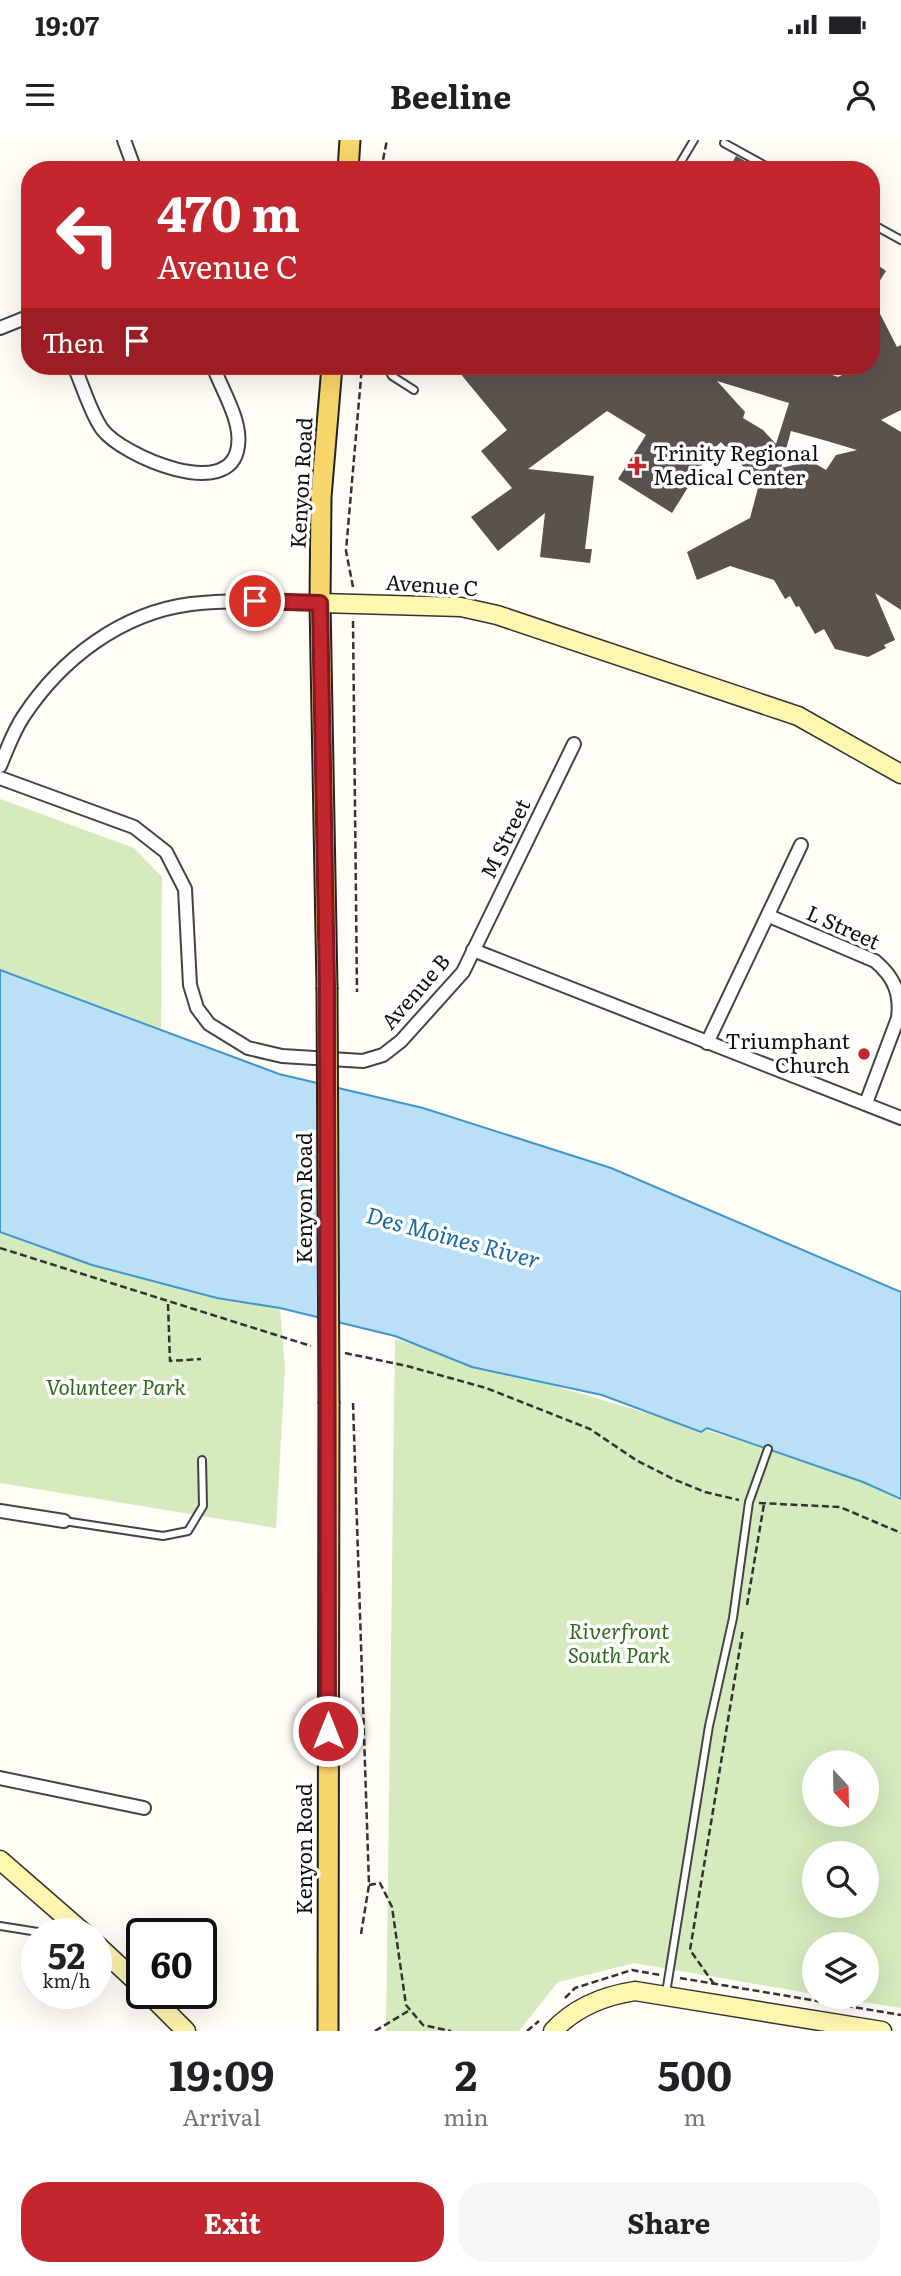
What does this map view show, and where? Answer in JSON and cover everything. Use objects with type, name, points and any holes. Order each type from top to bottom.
[{"type":"main road","points":[[349,161],[350,140]]},
{"type":"main road","name":"Kenyon Road","points":[[328,2031],[327,987],[320,603],[321,496],[331,375]]},
{"type":"street","points":[[124,140],[132,161]]},
{"type":"street","points":[[0,328],[21,320]]},
{"type":"street","points":[[78,375],[103,429],[121,446],[178,470],[197,475],[211,473],[228,463],[238,450],[239,432],[217,375]]},
{"type":"street","name":"Avenue C","points":[[0,766],[21,719],[57,673],[116,628],[152,612],[191,604],[320,603],[461,607],[497,615],[798,716],[901,774]]},
{"type":"street","name":"M Street","points":[[473,950],[574,744]]},
{"type":"street","name":"Avenue B","points":[[0,779],[134,827],[166,852],[185,889],[190,985],[197,1008],[209,1024],[248,1048],[282,1056],[363,1061],[383,1055],[401,1041],[445,996],[463,972],[473,950],[901,1118]]},
{"type":"street","points":[[707,1042],[801,845]]},
{"type":"street","name":"L Street","points":[[769,916],[875,961],[889,973],[900,1003],[898,1018],[866,1103]]},
{"type":"street","points":[[0,1511],[64,1521]]},
{"type":"street","points":[[0,1778],[144,1808]]},
{"type":"street","points":[[0,1860],[67,1918]]},
{"type":"street","points":[[112,1959],[126,1972]]},
{"type":"street","points":[[553,2031],[577,2010],[614,1994],[635,1991],[666,1993],[882,2031]]},
{"type":"street","points":[[164,2009],[186,2031]]},
{"type":"lane","points":[[681,161],[694,140]]},
{"type":"lane","points":[[724,143],[757,161]]},
{"type":"lane","points":[[880,228],[901,240]]},
{"type":"lane","points":[[390,375],[414,390]]},
{"type":"lane","points":[[666,1993],[709,1726],[733,1618],[749,1502],[768,1449]]},
{"type":"lane","points":[[64,1521],[163,1536],[188,1531],[203,1506],[202,1460]]},
{"type":"lane","points":[[0,1927],[21,1930]]},
{"type":"path","points":[[383,161],[387,140]]},
{"type":"path","points":[[357,992],[353,584],[346,551],[361,375]]},
{"type":"path","points":[[0,1248],[32,1256],[168,1303],[319,1348]]},
{"type":"path","points":[[168,1303],[170,1361],[201,1359]]},
{"type":"path","points":[[344,1353],[407,1366],[486,1388],[590,1429],[636,1460],[673,1479],[726,1499],[764,1504],[840,1507],[901,1533]]},
{"type":"path","points":[[354,1403],[369,1885],[360,1934]]},
{"type":"path","points":[[746,1612],[764,1504]]},
{"type":"path","points":[[714,1984],[690,1950],[744,1626]]},
{"type":"path","points":[[369,1885],[380,1883],[392,1907],[405,2005],[424,2025],[451,2031]]},
{"type":"path","points":[[375,2031],[410,2010]]},
{"type":"green space","points":[[0,799],[134,848],[162,877],[161,1030],[0,970]]},
{"type":"green space","name":"Volunteer Park","points":[[0,1232],[138,1276],[208,1294],[280,1308],[285,1368],[276,1528],[0,1483]]},
{"type":"green space","name":"Riverfront South Park","points":[[395,1339],[766,1448],[863,1482],[901,1499],[901,2008],[879,2004],[879,1932],[802,1932],[802,1992],[634,1963],[558,1982],[519,2031],[386,2031]]},
{"type":"water","name":"Des Moines River","points":[[0,970],[279,1074],[423,1108],[611,1168],[901,1292],[901,1499],[863,1482],[707,1428],[701,1432],[602,1395],[472,1367],[395,1336],[280,1308],[217,1298],[92,1265],[0,1232]]},
{"type":"building","points":[[880,267],[886,271],[880,280]]},
{"type":"building","points":[[880,314],[897,347],[901,345],[901,410],[881,420],[901,432],[901,610],[875,593],[895,640],[868,657],[835,649],[824,629],[815,634],[799,606],[796,607],[790,596],[785,599],[774,580],[730,566],[697,580],[687,552],[750,518],[759,484],[721,442],[710,452],[672,513],[618,479],[646,435],[607,411],[528,469],[594,476],[585,549],[592,549],[590,563],[540,557],[545,513],[498,551],[471,517],[512,488],[481,451],[507,430],[461,375],[880,375]],"holes":[[[717,381],[789,403],[776,444],[763,430],[743,418],[745,412]],[[791,431],[857,450],[836,455],[826,470],[811,461],[781,468]]]},
{"type":"place","name":"Trinity Regional Medical Center","points":[[637,466]]},
{"type":"place","name":"Triumphant Church","points":[[864,1054]]},
{"type":"route","points":[[255,601],[320,603],[327,987],[328,1731]]}]
